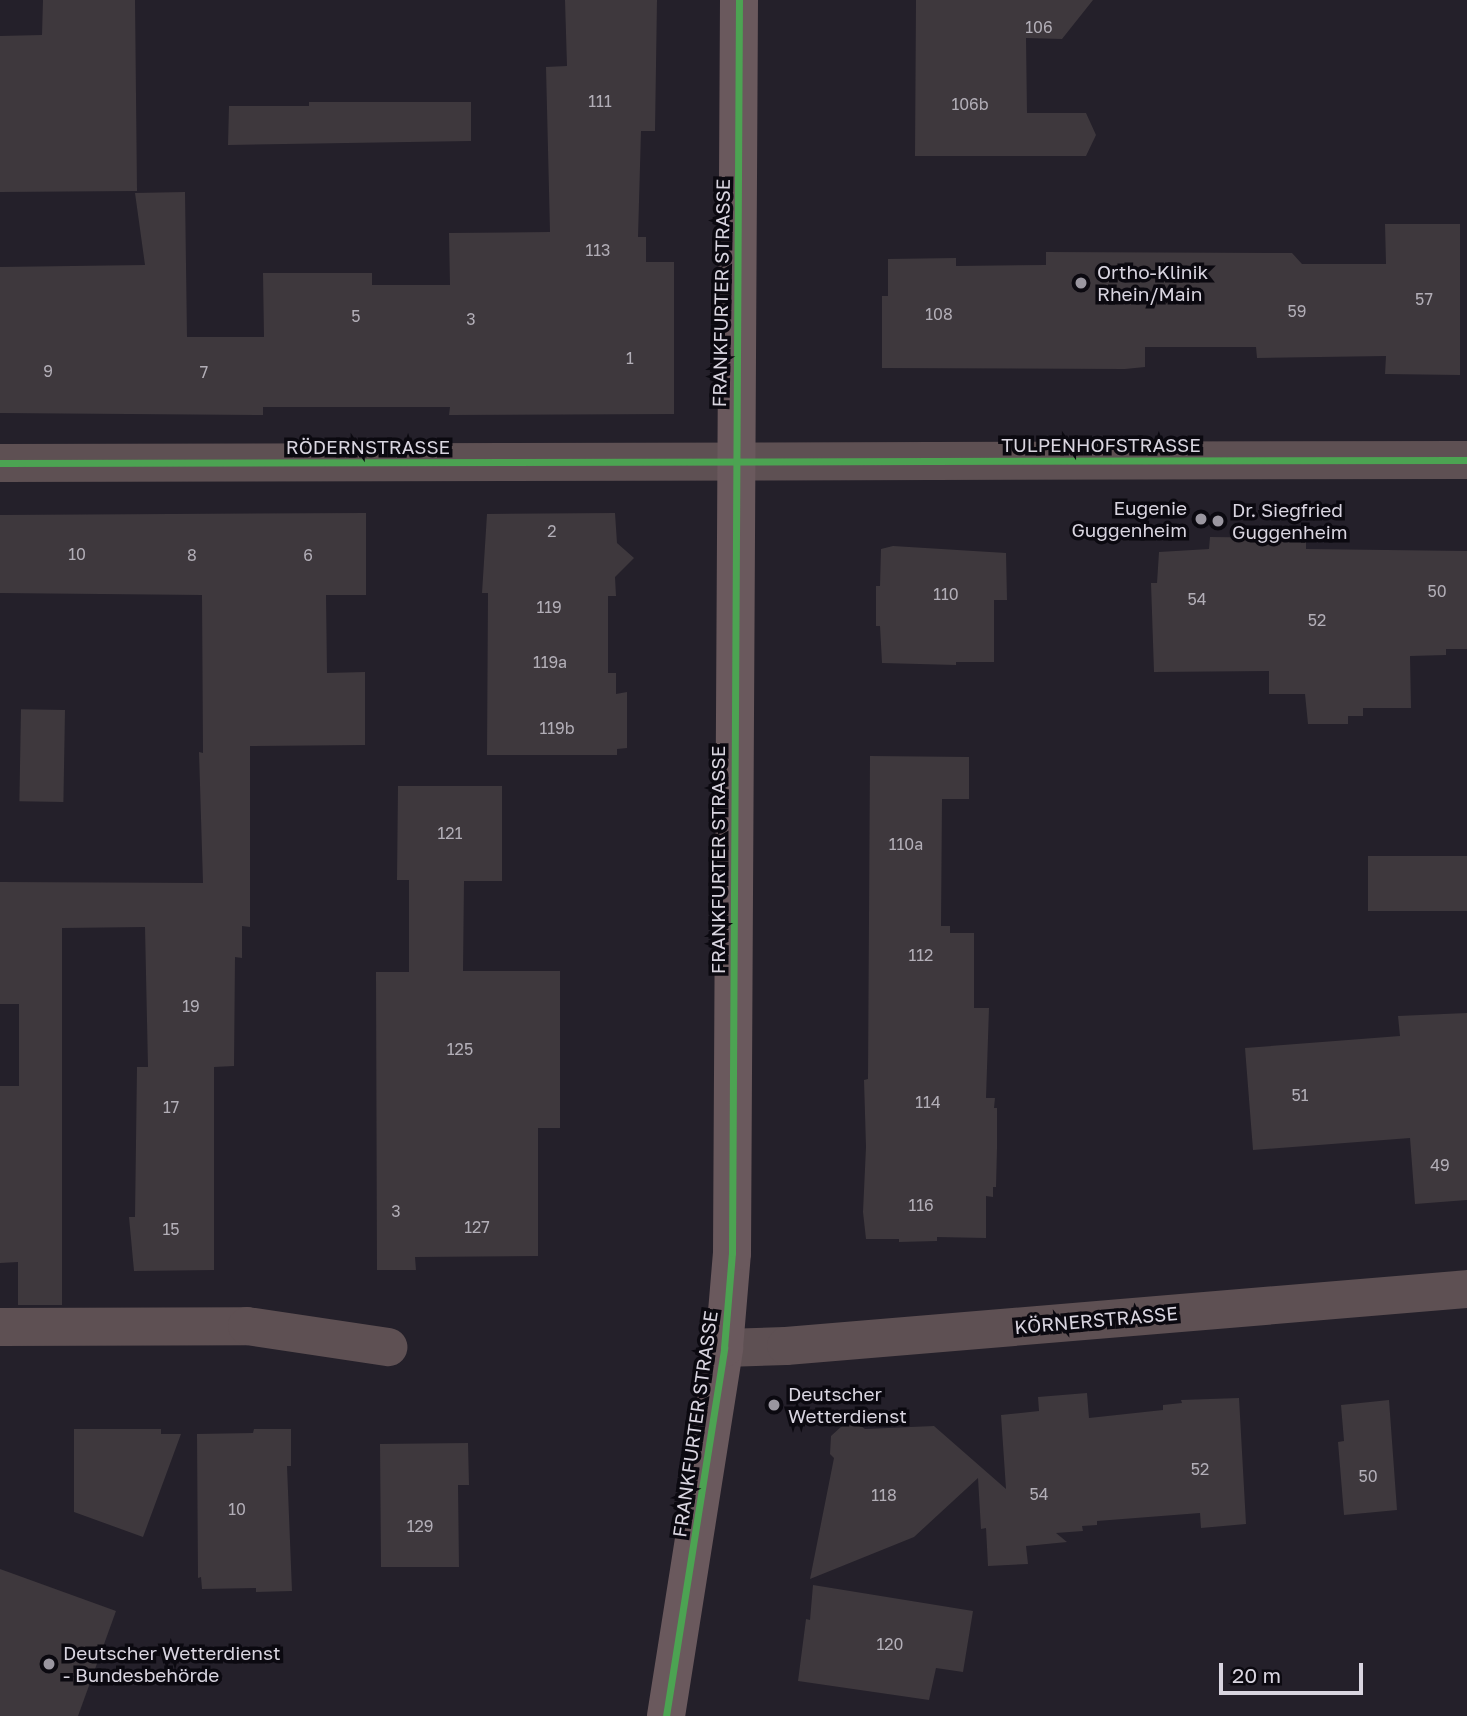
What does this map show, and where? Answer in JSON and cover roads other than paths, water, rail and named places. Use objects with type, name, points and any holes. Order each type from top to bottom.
[{"type":"main road","name":"FRANKFURTER STRASSE","points":[[666,1716],[724,1348],[732,1253],[740,0]]},
{"type":"street","name":"TULPENHOFSTRASSE","points":[[736,462],[1467,460]]},
{"type":"street","name":"RÖDERNSTRASSE","points":[[0,463],[736,462]]},
{"type":"street","name":"KÖRNERSTRASSE","points":[[724,1348],[786,1346],[1467,1289]]},
{"type":"street","points":[[0,1327],[247,1326],[388,1348]]},
{"type":"place","name":"Ortho-Klinik Rhein/Main","points":[[1081,283]]},
{"type":"place","name":"Eugenie Guggenheim","points":[[1201,519]]},
{"type":"place","name":"Dr. Siegfried Guggenheim","points":[[1218,521]]},
{"type":"place","name":"Deutscher Wetterdienst","points":[[774,1405]]},
{"type":"place","name":"Deutscher Wetterdienst - Bundesbehörde","points":[[49,1664]]}]
